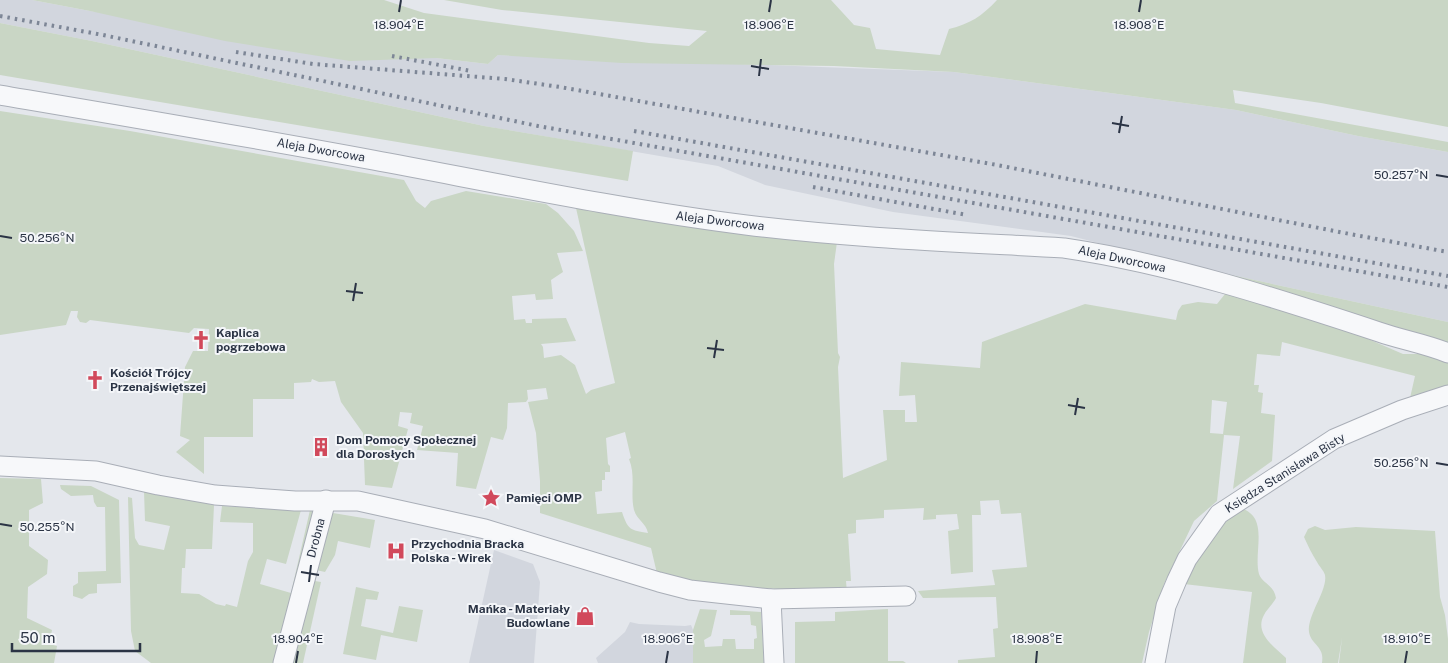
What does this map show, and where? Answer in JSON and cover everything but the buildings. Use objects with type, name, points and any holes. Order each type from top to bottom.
[{"type":"street","name":"Aleja Dworcowa","points":[[0,95],[256,138],[564,197],[654,212],[747,225],[833,234],[1064,248],[1101,253],[1210,279],[1442,351]]},
{"type":"street","name":"Księdza Stanisława Bisty","points":[[1156,663],[1166,606],[1187,559],[1219,514],[1334,439],[1402,410],[1448,396]]},
{"type":"street","points":[[0,466],[96,471],[215,495],[294,501],[358,501],[485,530],[690,590],[771,599],[906,596]]},
{"type":"street","name":"Drobna","points":[[283,663],[326,500]]},
{"type":"street","points":[[771,599],[774,663]]},
{"type":"shaded area","points":[[0,0],[32,0],[90,11],[488,64],[498,55],[954,72],[1236,110],[1358,136],[1448,152],[1448,322],[1176,263],[1071,236],[893,212],[765,185],[718,166],[484,126],[92,41],[0,23]]},
{"type":"shaded area","points":[[494,550],[533,564],[540,582],[534,663],[469,663]]},
{"type":"shaded area","points":[[630,622],[639,624],[691,625],[693,630],[693,663],[598,663],[596,658],[625,632]]},
{"type":"green space","points":[[32,0],[384,0],[424,13],[649,43],[689,46],[707,31],[502,10],[444,0],[831,0],[854,25],[870,28],[876,49],[940,55],[949,29],[975,19],[997,0],[1448,0],[1448,127],[1321,103],[1233,90],[1235,103],[1448,142],[1448,152],[1358,136],[1236,110],[954,72],[834,66],[622,63],[498,55],[488,64],[436,58],[350,61],[225,41]]},
{"type":"green space","points":[[0,23],[92,41],[484,126],[633,151],[628,181],[0,75]]},
{"type":"green space","points":[[0,111],[130,131],[404,180],[416,201],[425,208],[431,201],[466,191],[546,204],[558,213],[574,231],[583,251],[557,253],[563,272],[551,280],[553,299],[536,300],[535,294],[512,296],[514,320],[525,319],[526,323],[532,323],[532,319],[566,318],[576,341],[541,344],[544,358],[561,355],[575,365],[586,394],[591,390],[615,383],[574,199],[837,242],[834,264],[838,353],[840,357],[838,367],[843,478],[887,460],[883,410],[905,410],[905,422],[917,422],[915,395],[899,396],[901,362],[980,368],[982,342],[1085,304],[1176,320],[1182,305],[1198,302],[1217,304],[1225,294],[1231,293],[1331,323],[1403,354],[1427,354],[1448,361],[1448,385],[1410,398],[1415,376],[1282,342],[1280,356],[1257,354],[1254,385],[1259,385],[1258,392],[1263,393],[1261,413],[1275,415],[1272,461],[1233,489],[1240,436],[1224,435],[1217,501],[1194,521],[1164,584],[1149,632],[1142,663],[958,663],[958,660],[995,657],[993,629],[998,628],[996,597],[923,598],[918,591],[995,585],[992,570],[1027,567],[1021,513],[1001,514],[999,500],[980,501],[981,515],[972,515],[973,572],[951,574],[948,531],[959,529],[957,514],[936,515],[936,519],[923,520],[924,508],[884,510],[884,518],[856,520],[856,533],[848,534],[851,581],[846,581],[847,593],[659,582],[651,548],[540,513],[540,481],[536,433],[528,402],[548,399],[546,388],[527,390],[528,399],[526,402],[508,403],[507,428],[503,440],[491,437],[476,489],[456,486],[458,453],[417,450],[423,426],[410,423],[412,413],[400,412],[398,426],[408,429],[392,488],[365,485],[363,433],[341,402],[335,381],[319,382],[312,379],[311,382],[294,383],[294,399],[253,399],[253,437],[204,437],[204,474],[176,452],[190,440],[180,436],[185,367],[193,351],[208,351],[209,329],[194,328],[189,333],[90,320],[86,323],[80,322],[77,317],[78,311],[71,311],[66,325],[0,335]],"holes":[[[1212,400],[1227,402],[1223,434],[1210,433]],[[625,432],[631,458],[629,459],[632,472],[634,510],[648,533],[630,528],[622,512],[597,514],[595,492],[602,491],[602,480],[605,480],[605,472],[610,472],[606,438]]]},
{"type":"green space","points":[[1176,263],[1448,322],[1448,346]]},
{"type":"green space","points":[[0,478],[41,479],[43,503],[29,510],[29,546],[48,560],[47,574],[28,587],[27,618],[52,630],[49,644],[57,646],[54,663],[0,663]]},
{"type":"green space","points":[[60,485],[91,486],[119,500],[121,583],[97,584],[97,593],[89,594],[82,599],[73,596],[73,586],[78,583],[78,572],[106,571],[105,507],[97,507],[93,495],[71,496],[61,489]]},
{"type":"green space","points":[[144,491],[214,505],[212,549],[186,549],[185,568],[182,568],[181,593],[199,594],[216,604],[225,606],[226,604],[237,607],[248,561],[253,552],[253,523],[220,522],[222,506],[301,510],[286,564],[267,559],[260,584],[291,593],[310,510],[319,512],[278,663],[151,663],[135,651],[131,631],[128,497],[132,498],[135,538],[139,545],[164,550],[170,526],[145,521]]},
{"type":"green space","points":[[1241,508],[1250,513],[1255,519],[1259,536],[1259,574],[1271,587],[1276,598],[1264,615],[1262,622],[1263,634],[1286,658],[1286,663],[1243,663],[1252,592],[1184,584],[1199,550],[1236,510]]},
{"type":"green space","points":[[327,512],[375,520],[370,548],[338,541],[335,555],[325,572],[312,569]]},
{"type":"green space","points":[[1315,526],[1325,530],[1356,527],[1435,531],[1440,597],[1445,615],[1448,639],[1448,663],[1339,663],[1342,638],[1338,663],[1322,663],[1322,653],[1310,636],[1309,625],[1323,588],[1325,575],[1304,537],[1308,529]]},
{"type":"green space","points":[[309,580],[321,582],[303,663],[287,663]]},
{"type":"green space","points":[[356,587],[379,592],[377,600],[366,599],[361,626],[393,633],[399,606],[423,610],[417,642],[381,635],[376,660],[343,654]]},
{"type":"green space","points":[[700,609],[717,610],[711,636],[704,640],[705,647],[722,646],[723,639],[735,639],[736,649],[754,649],[754,639],[757,638],[756,626],[751,625],[750,615],[730,615],[730,610],[761,612],[764,663],[693,663],[693,630]]},
{"type":"green space","points":[[888,609],[888,661],[903,661],[906,663],[795,663],[795,622],[835,621],[835,612]]},
{"type":"railway","points":[[0,16],[103,35],[538,126],[1448,287]]},
{"type":"railway","points":[[236,52],[313,64],[505,79],[560,87],[997,165],[1448,252]]},
{"type":"railway","points":[[392,56],[471,71]]},
{"type":"railway","points":[[634,131],[1448,276]]},
{"type":"railway","points":[[813,187],[967,215]]},
{"type":"place","name":"Kaplica pogrzebowa","points":[[201,340]]},
{"type":"place","name":"Kościół Trójcy Przenajświętszej","points":[[95,380]]},
{"type":"place","name":"Dom Pomocy Społecznej dla Dorosłych","points":[[321,447]]},
{"type":"place","name":"Pamięci OMP","points":[[491,498]]},
{"type":"place","name":"Przychodnia Bracka Polska - Wirek","points":[[396,551]]},
{"type":"place","name":"Mańka - Materiały Budowlane","points":[[585,616]]}]
